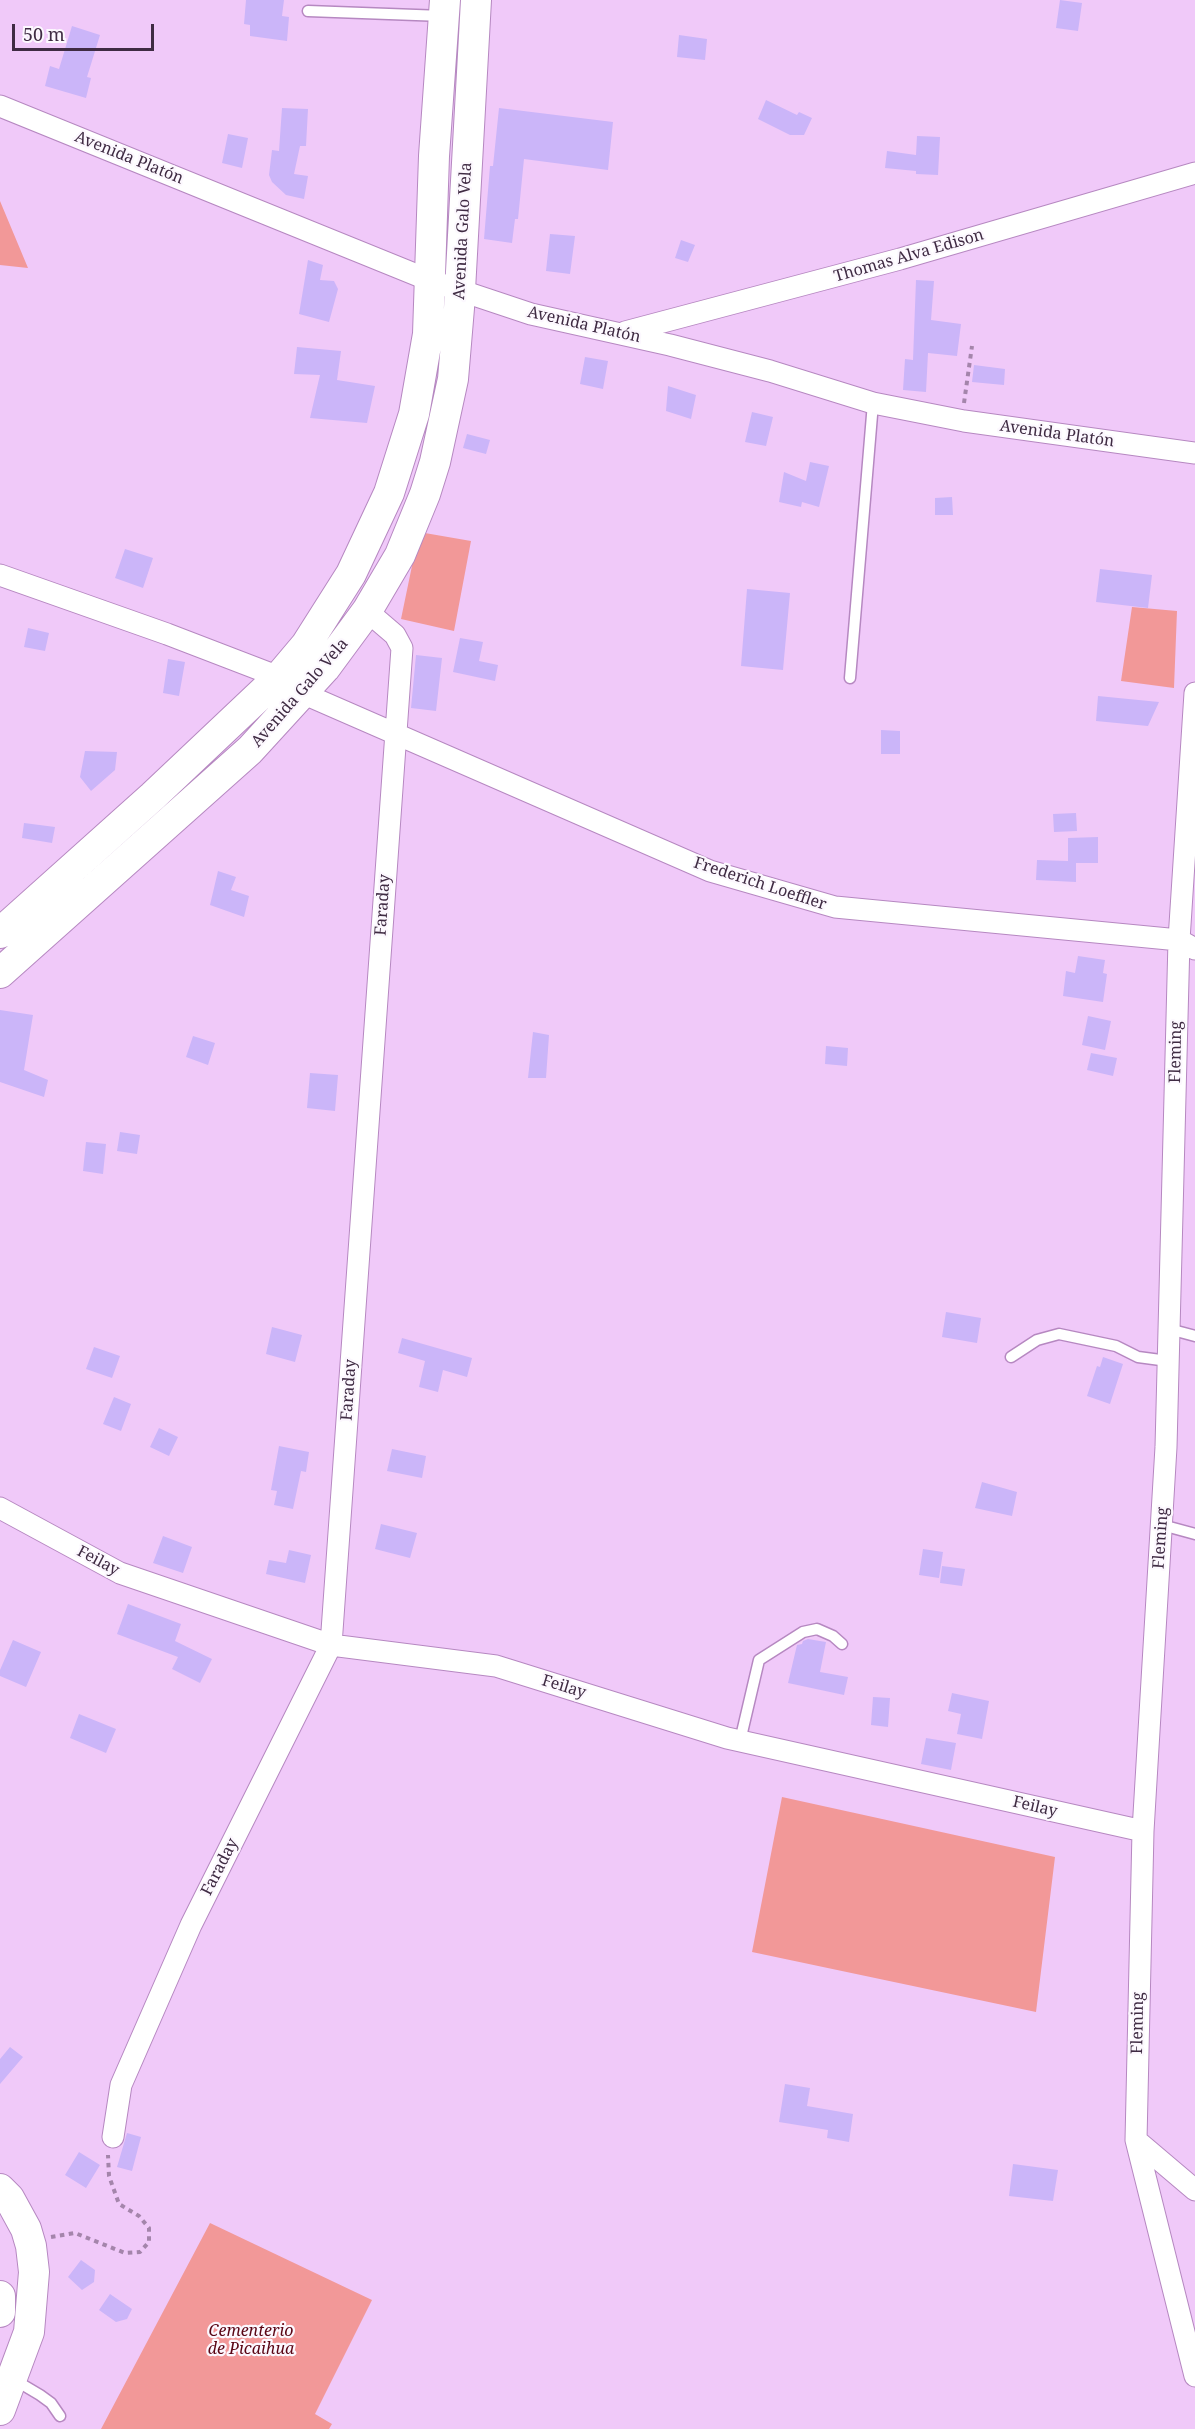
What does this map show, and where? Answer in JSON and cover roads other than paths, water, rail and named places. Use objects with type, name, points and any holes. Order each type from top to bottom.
[{"type":"main road","name":"Avenida Galo Vela","points":[[0,933],[153,796],[291,685],[325,668],[367,611],[400,555],[435,462],[453,379],[476,0]]},
{"type":"main road","name":"Avenida Galo Vela","points":[[0,973],[250,750],[291,685],[306,645],[351,574],[388,493],[414,414],[428,334],[434,156],[445,8]]},
{"type":"main road","points":[[0,2189],[18,2213],[31,2246],[34,2272],[29,2332],[0,2410]]},
{"type":"main road","points":[[0,2296],[0,2312]]},
{"type":"street","name":"Avenida Platón","points":[[0,106],[429,280],[531,314],[622,333],[770,371],[873,403],[964,421],[1195,453]]},
{"type":"street","name":"Thomas Alva Edison","points":[[622,333],[900,260],[1195,173]]},
{"type":"street","name":"Frederich Loeffler","points":[[0,575],[167,634],[291,685],[711,871],[835,907],[1187,945]]},
{"type":"street","name":"Faraday","points":[[113,2137],[121,2085],[191,1925],[331,1645],[402,648],[395,635],[367,611]]},
{"type":"street","name":"Fleming","points":[[1195,693],[1187,945],[1162,1526],[1153,1639],[1143,1831],[1136,2140],[1195,2376]]},
{"type":"street","name":"Feilay","points":[[0,1508],[120,1573],[331,1645],[496,1666],[740,1741],[1143,1831]]},
{"type":"street","points":[[1136,2140],[1195,2190]]},
{"type":"lane","points":[[308,11],[445,8]]},
{"type":"lane","points":[[850,678],[873,403]]},
{"type":"lane","points":[[1169,1329],[1195,1336]]},
{"type":"lane","points":[[1011,1357],[1037,1340],[1059,1334],[1116,1346],[1138,1357],[1168,1361]]},
{"type":"lane","points":[[1162,1526],[1195,1534]]},
{"type":"lane","points":[[740,1741],[759,1660],[803,1632],[817,1629],[833,1636],[842,1644]]},
{"type":"lane","points":[[13,2379],[51,2403],[60,2416]]},
{"type":"park label","name":"Cementerio de Picaihua","points":[[251,2340]]}]
